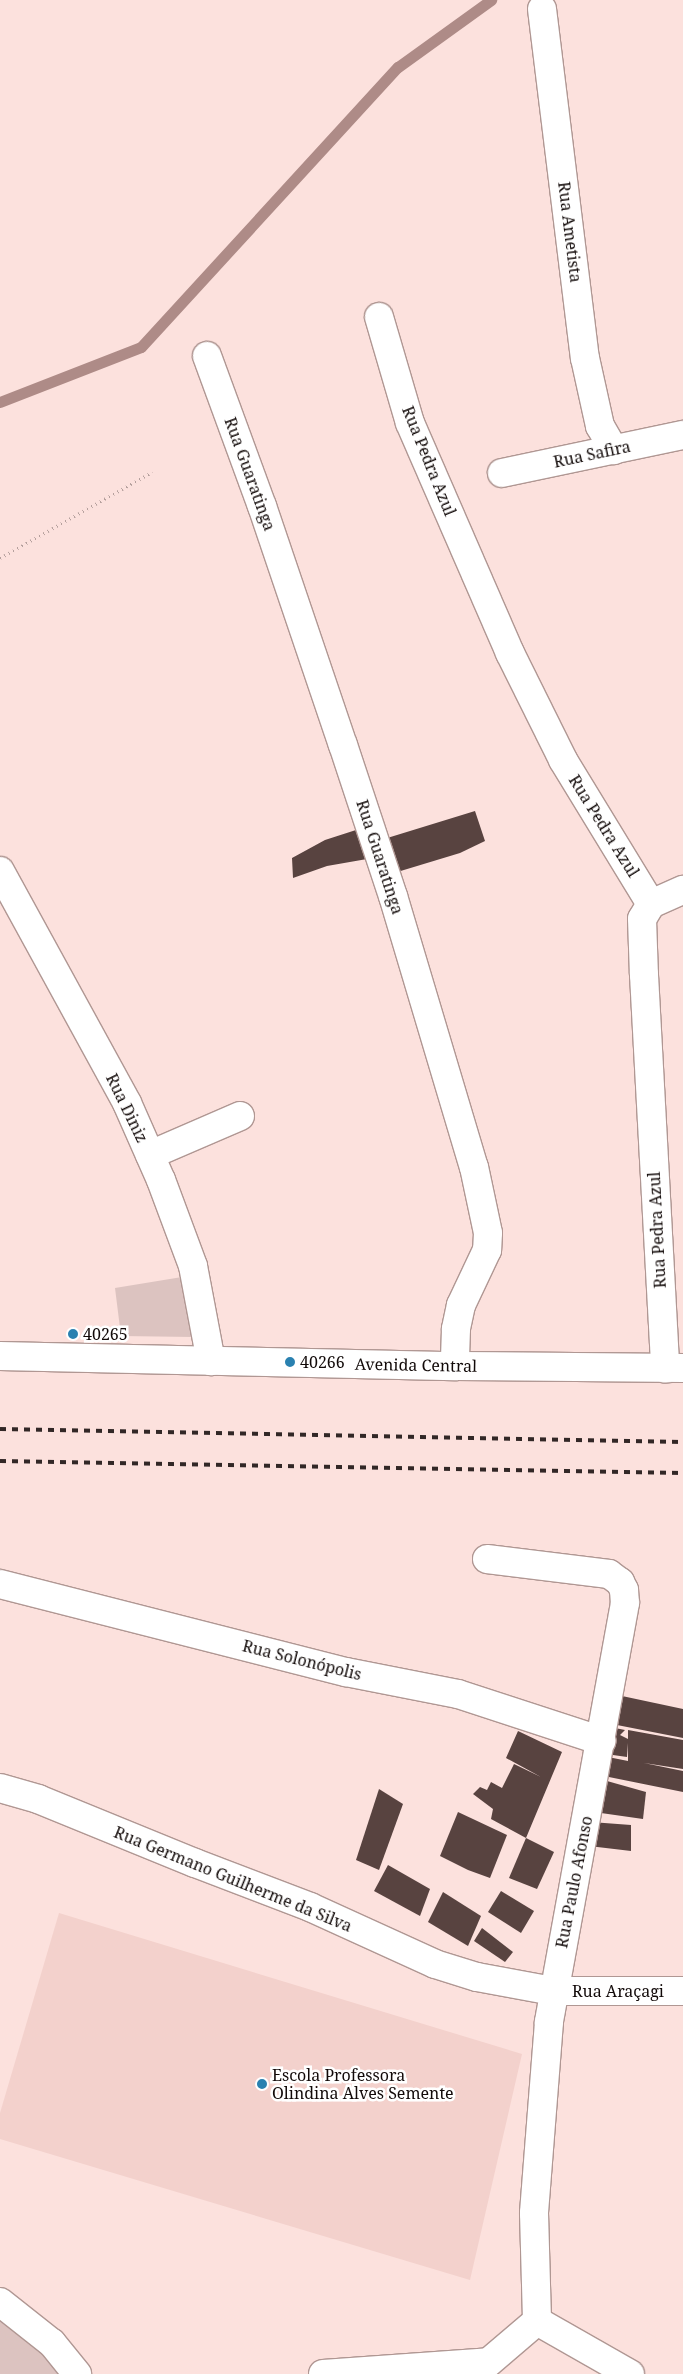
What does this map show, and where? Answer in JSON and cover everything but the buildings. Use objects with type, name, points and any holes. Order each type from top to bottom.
[{"type":"street","name":"Rua Ametista","points":[[542,9],[585,358],[600,426],[614,450]]},
{"type":"street","name":"Rua Pedra Azul","points":[[379,317],[410,423],[510,653],[562,760],[606,827],[651,904],[642,919],[644,985],[674,1368]]},
{"type":"street","name":"Rua Guaratinga","points":[[207,356],[262,506],[343,744],[393,896],[474,1167],[488,1233],[487,1250],[461,1305],[456,1329],[455,1366]]},
{"type":"street","name":"Rua Safira","points":[[502,473],[683,435]]},
{"type":"street","name":"Rua Diniz","points":[[0,871],[122,1095],[150,1156],[194,1266],[211,1361]]},
{"type":"street","points":[[651,904],[683,890]]},
{"type":"street","points":[[150,1156],[240,1116]]},
{"type":"street","name":"Avenida Central","points":[[0,1356],[455,1366],[674,1368]]},
{"type":"street","name":"Rua Paulo Afonso","points":[[487,1559],[609,1574],[620,1582],[624,1590],[625,1603],[602,1741],[553,1992],[534,2213],[537,2321]]},
{"type":"street","name":"Rua Solonópolis","points":[[0,1584],[346,1672],[458,1694],[602,1741]]},
{"type":"street","name":"Rua Germano Guilherme da Silva","points":[[0,1788],[38,1799],[195,1863],[310,1907],[435,1964],[477,1977],[553,1992]]},
{"type":"street","name":"Rua Araçagi","points":[[553,1992],[683,1991]]},
{"type":"street","points":[[0,2302],[52,2343],[77,2374]]},
{"type":"street","points":[[324,2374],[488,2368],[537,2321],[630,2374]]},
{"type":"path","points":[[0,558],[152,472]]},
{"type":"shaded area","points":[[182,1277],[193,1337],[121,1336],[115,1288]]},
{"type":"shaded area","name":"Escola Professora Olindina Alves Semente","points":[[59,1913],[522,2054],[470,2280],[0,2139],[0,2113]]},
{"type":"shaded area","points":[[0,2308],[64,2374],[0,2374]]},
{"type":"waterway","points":[[0,402],[141,347],[398,67],[491,0]]},
{"type":"railway","points":[[0,1429],[683,1442]]},
{"type":"railway","points":[[0,1461],[683,1473]]},
{"type":"place","name":"40265","points":[[73,1334]]},
{"type":"place","name":"40266","points":[[290,1362]]},
{"type":"place","name":"Escola Professora Olindina Alves Semente","points":[[262,2084]]}]
